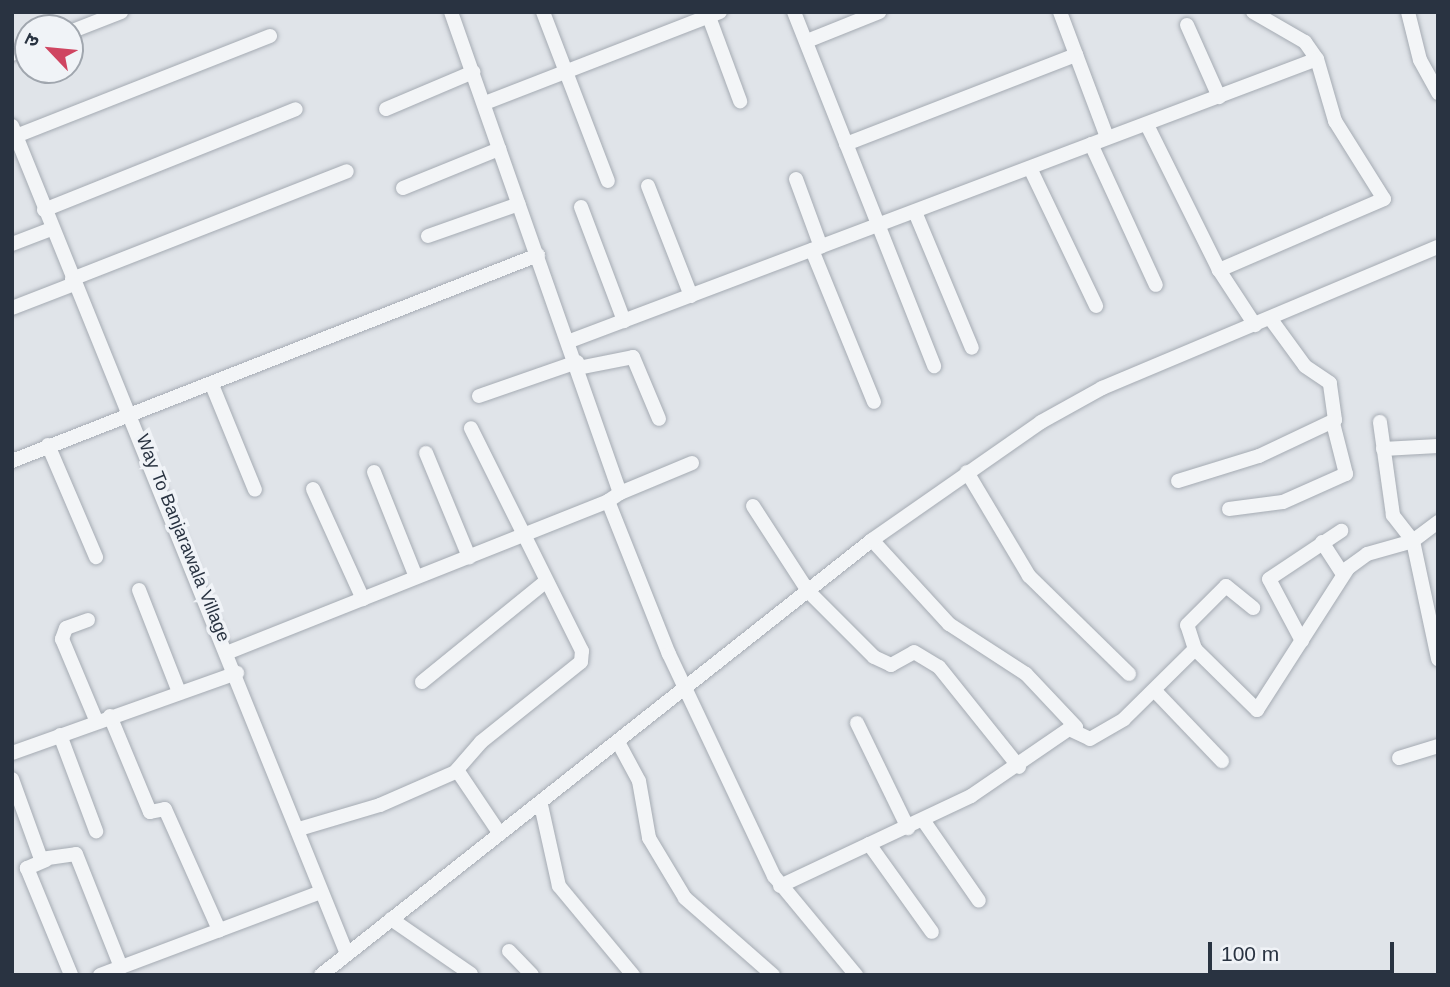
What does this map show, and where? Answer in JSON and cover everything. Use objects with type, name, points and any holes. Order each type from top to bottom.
[{"type":"street","points":[[84,27],[121,12]]},
{"type":"street","points":[[451,12],[570,341],[614,497],[688,689],[780,886],[856,975]]},
{"type":"street","points":[[544,12],[608,181]]},
{"type":"street","points":[[794,12],[934,366]]},
{"type":"street","points":[[807,41],[879,12]]},
{"type":"street","points":[[1060,12],[1107,137]]},
{"type":"street","points":[[1219,270],[1384,199],[1335,121],[1317,59],[1304,42],[1253,12]]},
{"type":"street","points":[[1408,12],[1420,60],[1438,93]]},
{"type":"street","points":[[485,103],[568,74],[715,15],[740,101]]},
{"type":"street","points":[[1187,25],[1219,97]]},
{"type":"street","points":[[14,131],[270,36]]},
{"type":"street","points":[[846,144],[1076,55]]},
{"type":"street","points":[[570,341],[1317,59]]},
{"type":"street","points":[[386,108],[473,72]]},
{"type":"street","points":[[44,210],[296,109]]},
{"type":"street","points":[[1147,125],[1219,270],[1255,325]]},
{"type":"street","name":"Way To Banjarawala Village","points":[[14,131],[18,156],[134,415],[346,954]]},
{"type":"street","points":[[1090,144],[1156,285]]},
{"type":"street","points":[[402,188],[499,149]]},
{"type":"street","points":[[1030,168],[1096,306]]},
{"type":"street","points":[[12,308],[347,171]]},
{"type":"street","points":[[796,179],[817,248],[874,402]]},
{"type":"street","points":[[648,186],[691,296]]},
{"type":"street","points":[[428,236],[519,204]]},
{"type":"street","points":[[581,207],[624,321]]},
{"type":"street","points":[[915,212],[972,348]]},
{"type":"street","points":[[12,244],[51,229]]},
{"type":"street","points":[[324,974],[500,834],[541,805],[618,741],[688,689],[872,540],[967,472],[1068,405],[1438,247]]},
{"type":"street","points":[[12,461],[48,445],[212,385],[538,255]]},
{"type":"street","points":[[1229,509],[1283,502],[1346,474],[1333,423],[1330,383],[1305,366],[1270,318]]},
{"type":"street","points":[[479,396],[578,365],[633,357],[659,419]]},
{"type":"street","points":[[212,385],[255,490]]},
{"type":"street","points":[[1380,422],[1393,515],[1413,541],[1435,632],[1438,659]]},
{"type":"street","points":[[1178,481],[1333,423]]},
{"type":"street","points":[[299,829],[380,805],[457,770],[481,742],[581,662],[582,651],[545,582],[471,428]]},
{"type":"street","points":[[48,445],[96,556]]},
{"type":"street","points":[[1383,449],[1438,446]]},
{"type":"street","points":[[426,453],[469,557]]},
{"type":"street","points":[[229,652],[524,536],[692,463]]},
{"type":"street","points":[[374,472],[416,577]]},
{"type":"street","points":[[967,472],[1030,576],[1129,674]]},
{"type":"street","points":[[313,489],[363,599]]},
{"type":"street","points":[[753,506],[808,590],[880,662],[895,664],[914,652],[939,667],[1019,767]]},
{"type":"street","points":[[1253,608],[1226,586],[1187,625],[1195,649],[1255,710],[1343,574],[1367,554],[1413,541],[1438,522]]},
{"type":"street","points":[[1302,641],[1269,582],[1341,531]]},
{"type":"street","points":[[872,540],[949,624],[1026,674],[1076,727],[1094,738],[1155,691],[1195,649]]},
{"type":"street","points":[[1322,542],[1343,574]]},
{"type":"street","points":[[422,682],[545,582]]},
{"type":"street","points":[[139,590],[179,692]]},
{"type":"street","points":[[88,620],[66,628],[62,639],[150,812],[165,809],[219,930]]},
{"type":"street","points":[[12,753],[103,718],[237,673]]},
{"type":"street","points":[[1155,691],[1222,761]]},
{"type":"street","points":[[857,723],[908,828]]},
{"type":"street","points":[[780,886],[923,820],[1019,767],[1076,727]]},
{"type":"street","points":[[60,735],[96,831]]},
{"type":"street","points":[[618,741],[639,781],[649,838],[685,898],[773,975]]},
{"type":"street","points":[[1399,758],[1438,746]]},
{"type":"street","points":[[457,770],[500,834]]},
{"type":"street","points":[[12,779],[38,855],[46,860]]},
{"type":"street","points":[[541,805],[559,886],[633,975]]},
{"type":"street","points":[[923,820],[979,901]]},
{"type":"street","points":[[869,844],[932,932]]},
{"type":"street","points":[[71,975],[27,868],[46,860],[76,854],[121,967]]},
{"type":"street","points":[[100,975],[321,892]]},
{"type":"street","points":[[391,919],[471,974]]},
{"type":"street","points":[[509,951],[532,975]]}]
